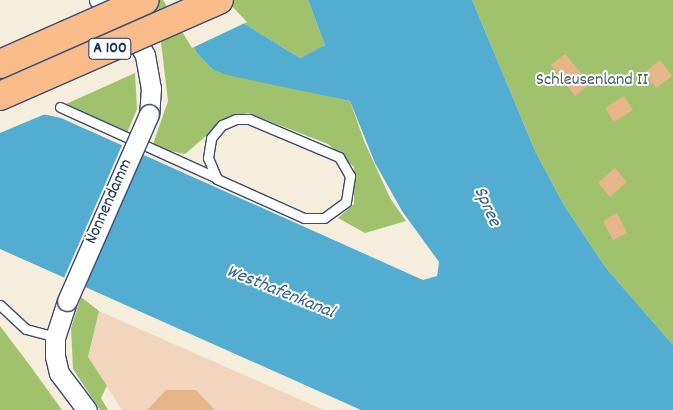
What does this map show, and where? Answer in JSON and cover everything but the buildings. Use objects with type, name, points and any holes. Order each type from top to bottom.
[{"type":"highway","name":"A 100","points":[[0,64],[145,0]]},
{"type":"highway","name":"A 100","points":[[0,96],[219,0]]},
{"type":"street","name":"Nonnendamm","points":[[87,410],[59,373],[55,356],[55,337],[67,301],[149,114],[152,88],[145,55],[124,19],[99,0]]},
{"type":"lane","points":[[60,107],[217,179],[314,220],[340,209],[351,185],[346,166],[329,150],[242,118],[222,125],[211,138],[208,158],[217,179]]},
{"type":"lane","points":[[0,305],[26,329],[55,337]]},
{"type":"shaded area","points":[[99,311],[324,410],[122,410],[88,357]]},
{"type":"green space","points":[[121,0],[166,0],[192,39],[196,52],[212,69],[350,101],[364,141],[390,198],[406,221],[365,233],[338,218],[354,204],[354,167],[328,144],[248,113],[227,118],[185,154],[152,147],[168,101],[161,42]]},
{"type":"green space","points":[[223,0],[308,0],[325,45],[300,58],[240,21]]},
{"type":"green space","name":"Schleusenland II","points":[[472,0],[673,0],[673,345],[606,268],[564,205],[536,153]]},
{"type":"green space","points":[[135,73],[137,109],[127,133],[66,104]]},
{"type":"green space","points":[[81,297],[99,311],[88,357],[107,386],[101,398],[108,410],[100,410],[73,369],[71,328]]},
{"type":"green space","points":[[0,326],[31,367],[62,410],[0,410]]},
{"type":"water","points":[[308,0],[472,0],[536,153],[564,205],[606,268],[673,345],[673,410],[361,410],[0,249],[0,105],[61,118],[423,280],[437,276],[439,262],[402,211],[375,163],[350,101],[227,75],[212,69],[196,52],[192,39],[240,21],[300,58],[325,45]]},
{"type":"pier","points":[[163,0],[226,0],[247,22],[192,48]]},
{"type":"pier","points":[[0,103],[30,107],[50,112],[0,133]]},
{"type":"pier","points":[[123,143],[144,152],[84,290],[63,280]]},
{"type":"water label","name":"Spree","points":[[486,207]]},
{"type":"water label","name":"Westhafenkanal","points":[[280,293]]}]
